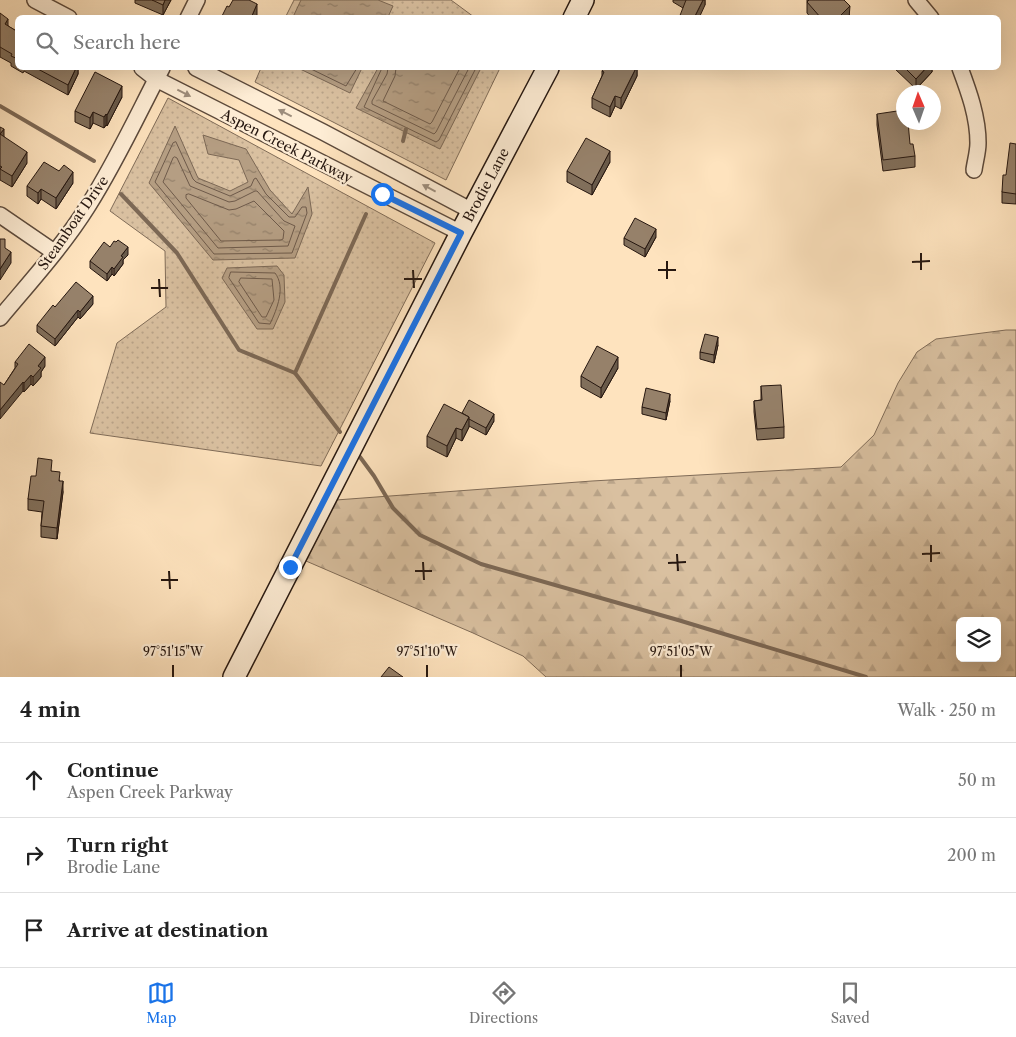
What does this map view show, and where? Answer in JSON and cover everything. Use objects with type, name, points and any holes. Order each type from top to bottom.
[{"type":"main road","points":[[576,15],[583,0]]},
{"type":"main road","name":"Brodie Lane","points":[[240,675],[472,211],[547,70]]},
{"type":"street","points":[[35,0],[63,15]]},
{"type":"street","points":[[190,15],[197,0]]},
{"type":"street","points":[[916,0],[928,15]]},
{"type":"street","name":"Aspen Creek Parkway","points":[[200,70],[323,132],[472,211]]},
{"type":"street","points":[[961,70],[972,100],[977,126],[978,145],[974,170]]},
{"type":"street","name":"Aspen Creek Parkway","points":[[159,73],[461,233]]},
{"type":"street","name":"Steamboat Drive","points":[[0,318],[54,252],[86,208],[108,174],[159,73]]},
{"type":"street","points":[[0,215],[54,252]]},
{"type":"green space","points":[[294,0],[451,0],[471,15],[286,15]]},
{"type":"green space","points":[[260,70],[499,70],[446,180],[255,82]]},
{"type":"green space","points":[[168,98],[435,243],[321,466],[90,433],[117,343],[166,307],[165,251],[110,211]]},
{"type":"green space","points":[[1016,330],[1016,677],[546,677],[523,656],[306,561],[336,500],[592,481],[841,467],[874,435],[898,383],[917,352],[936,339]]},
{"type":"water","points":[[301,0],[378,0],[393,6],[389,15],[294,15]]},
{"type":"water","points":[[302,70],[361,70],[350,93]]},
{"type":"water","points":[[377,70],[480,70],[440,149],[356,108]]},
{"type":"water","points":[[175,126],[198,178],[230,191],[248,182],[239,160],[208,154],[203,135],[246,149],[270,190],[292,214],[308,187],[312,214],[295,258],[213,260],[149,183]]},
{"type":"water","points":[[277,266],[284,275],[285,302],[273,329],[257,329],[222,278],[227,268]]},
{"type":"building","points":[[152,0],[165,0],[163,5]]},
{"type":"building","points":[[233,0],[249,0],[257,4],[252,15],[222,15],[227,6],[229,7]]},
{"type":"building","points":[[686,0],[703,0],[696,15],[680,15]]},
{"type":"building","points":[[809,0],[844,0],[850,6],[841,15],[818,15],[807,2]]},
{"type":"building","points":[[0,13],[8,19],[5,24],[15,30],[15,58],[0,47]]},
{"type":"building","points":[[40,70],[75,70],[68,85]]},
{"type":"building","points":[[635,70],[621,98],[615,96],[610,107],[592,98],[604,72],[602,71]]},
{"type":"building","points":[[907,70],[924,70],[916,79]]},
{"type":"building","points":[[95,72],[122,86],[107,115],[104,117],[93,112],[90,118],[75,111]]},
{"type":"building","points":[[896,111],[896,130],[909,130],[910,144],[913,144],[915,156],[883,160],[877,114]]},
{"type":"building","points":[[0,134],[27,152],[12,176],[0,169],[2,167],[0,166]]},
{"type":"building","points":[[586,138],[610,151],[592,185],[567,171]]},
{"type":"building","points":[[1010,143],[1016,144],[1016,194],[1002,192],[1003,175],[1006,175]]},
{"type":"building","points":[[44,162],[59,171],[64,165],[73,172],[56,198],[41,189],[38,193],[27,186]]},
{"type":"building","points":[[635,218],[656,229],[645,249],[624,238]]},
{"type":"building","points":[[0,239],[5,239],[5,248],[11,252],[0,269]]},
{"type":"building","points":[[118,240],[128,247],[114,269],[112,267],[107,274],[90,261],[104,242],[110,247],[114,241]]},
{"type":"building","points":[[76,282],[93,296],[80,312],[78,310],[55,339],[37,325],[53,305],[55,307]]},
{"type":"building","points":[[705,334],[718,337],[714,355],[700,352]]},
{"type":"building","points":[[29,344],[45,357],[38,366],[41,368],[33,377],[31,375],[23,382],[0,410],[0,382],[4,385],[18,364],[15,362]]},
{"type":"building","points":[[597,346],[618,357],[601,388],[581,376]]},
{"type":"building","points":[[781,385],[784,427],[757,429],[754,401],[762,400],[761,386]]},
{"type":"building","points":[[646,388],[670,394],[666,413],[642,407]]},
{"type":"building","points":[[469,400],[494,414],[486,428],[462,413]]},
{"type":"building","points":[[444,404],[469,417],[462,430],[456,428],[447,446],[427,436]]},
{"type":"building","points":[[38,458],[52,460],[51,471],[60,472],[59,481],[63,481],[57,528],[41,526],[44,501],[28,499],[31,476],[36,476]]},
{"type":"building","points":[[389,667],[403,677],[381,677]]},
{"type":"waterway","points":[[0,106],[94,161]]},
{"type":"waterway","points":[[403,141],[406,129]]},
{"type":"waterway","points":[[121,194],[177,253],[239,350],[295,373]]},
{"type":"waterway","points":[[340,432],[295,373],[366,214]]},
{"type":"waterway","points":[[360,457],[393,508],[420,535],[481,564],[678,620],[866,677]]},
{"type":"route","points":[[290,567],[461,233],[382,194]]}]
